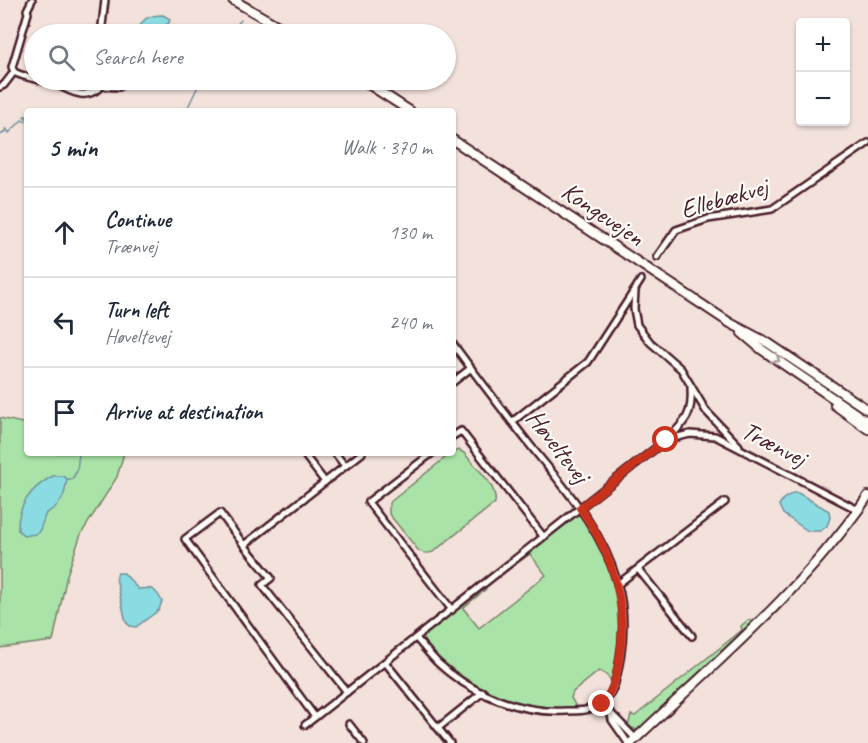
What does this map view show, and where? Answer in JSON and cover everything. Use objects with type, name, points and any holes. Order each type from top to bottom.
[{"type":"main road","points":[[233,0],[275,24]]},
{"type":"main road","points":[[242,0],[257,13]]},
{"type":"main road","points":[[377,90],[405,108]]},
{"type":"main road","name":"Kongevejen","points":[[456,142],[730,323],[768,343],[868,410]]},
{"type":"main road","name":"Kongevejen","points":[[730,323],[761,349],[868,422]]},
{"type":"main road","points":[[812,384],[845,414],[868,429]]},
{"type":"main road","points":[[632,742],[796,586],[838,537],[868,496]]},
{"type":"street","points":[[25,24],[27,10],[32,0]]},
{"type":"street","points":[[102,24],[105,0]]},
{"type":"street","points":[[14,72],[12,67],[24,26]]},
{"type":"street","points":[[14,72],[24,76]]},
{"type":"street","points":[[0,87],[4,86],[14,72]]},
{"type":"street","points":[[70,90],[80,94],[92,93],[94,90]]},
{"type":"street","name":"Ellebækvej","points":[[657,257],[676,230],[708,219],[772,209],[868,143]]},
{"type":"street","points":[[512,422],[588,362],[641,280]]},
{"type":"street","points":[[635,291],[634,309],[637,325],[650,342],[681,369],[706,411],[741,449]]},
{"type":"street","name":"Høveltevej","points":[[456,348],[580,508],[602,542],[618,584],[622,629],[621,650],[613,688],[602,704]]},
{"type":"street","points":[[456,380],[471,368]]},
{"type":"street","name":"Trænvej","points":[[305,725],[666,440],[683,424],[689,414],[692,399],[690,384]]},
{"type":"street","points":[[456,434],[461,430],[543,536]]},
{"type":"street","name":"Trænvej","points":[[666,440],[690,434],[715,436],[858,510]]},
{"type":"street","points":[[305,456],[325,482]]},
{"type":"street","points":[[337,456],[345,466]]},
{"type":"street","points":[[244,545],[358,456]]},
{"type":"street","points":[[428,456],[368,502],[452,610]]},
{"type":"street","points":[[618,584],[725,502]]},
{"type":"street","points":[[315,717],[185,539],[220,513],[271,578],[262,585],[347,692]]},
{"type":"street","points":[[638,568],[692,636]]},
{"type":"street","points":[[416,638],[438,662],[457,677],[483,692],[518,706],[562,712],[584,710],[602,704],[632,742]]},
{"type":"street","points":[[385,662],[450,743]]},
{"type":"street","points":[[438,728],[483,692]]},
{"type":"street","points":[[349,724],[364,743]]},
{"type":"green space","points":[[0,418],[24,423],[24,456],[123,456],[117,477],[81,534],[67,575],[53,641],[0,648]]},
{"type":"green space","points":[[456,451],[464,453],[489,483],[495,496],[495,503],[433,552],[423,553],[389,514],[389,503],[447,456],[456,456]]},
{"type":"green space","points":[[576,514],[581,515],[592,533],[610,573],[620,616],[621,638],[618,659],[611,680],[599,671],[573,692],[571,698],[577,708],[533,706],[492,693],[472,683],[454,670],[422,640],[422,637],[484,587],[486,589],[463,608],[479,628],[546,575],[530,554],[516,564],[515,562]]},
{"type":"green space","points":[[748,620],[752,621],[750,625],[639,731],[628,726],[631,715],[635,716],[742,630],[741,626]]},
{"type":"water","points":[[163,15],[170,19],[169,23],[142,24],[153,16]]},
{"type":"water","points":[[53,476],[63,476],[67,479],[61,500],[46,513],[39,532],[24,536],[18,530],[23,505],[32,491]]},
{"type":"water","points":[[793,493],[798,493],[829,511],[830,518],[827,526],[820,531],[808,531],[783,514],[779,505],[783,499]]},
{"type":"water","points":[[118,573],[124,573],[138,589],[155,591],[162,601],[159,610],[136,627],[126,622],[116,578]]},
{"type":"waterway","points":[[238,24],[241,20]]},
{"type":"waterway","points":[[187,108],[196,90]]},
{"type":"waterway","points":[[0,135],[6,128],[9,133],[22,120],[24,121]]},
{"type":"waterway","points":[[67,479],[72,479],[77,471],[79,456]]},
{"type":"tunnel","points":[[641,280],[657,257]]},
{"type":"route","points":[[602,704],[613,688],[618,670],[622,629],[621,601],[618,584],[602,542],[580,508],[666,440]]}]
